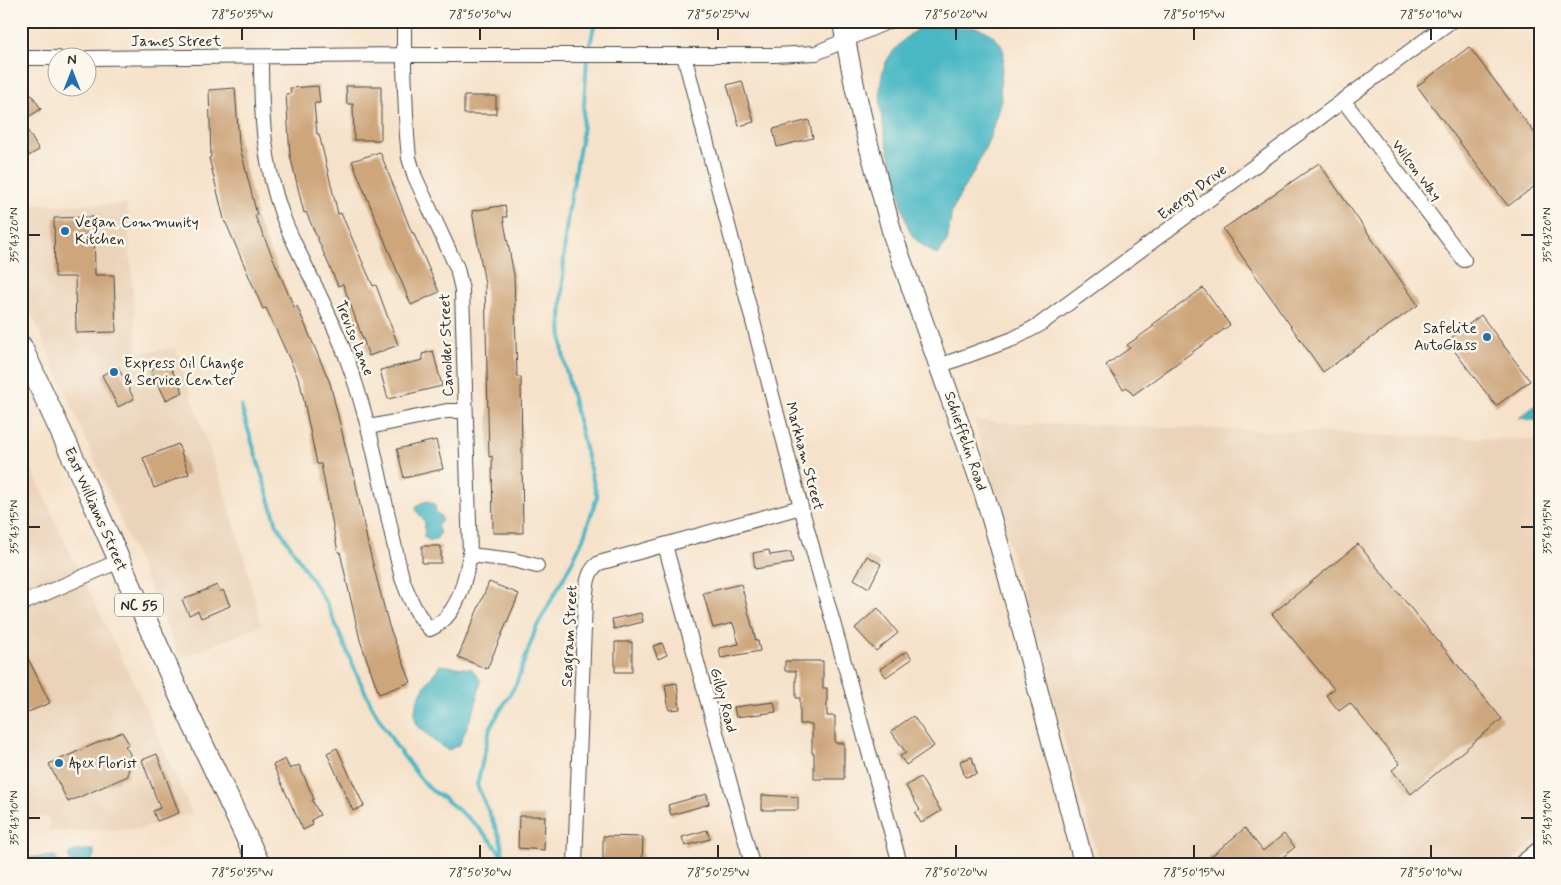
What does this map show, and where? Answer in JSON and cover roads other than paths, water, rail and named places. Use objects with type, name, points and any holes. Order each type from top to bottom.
[{"type":"main road","name":"East Williams Street","points":[[21,346],[178,692],[259,864]]},
{"type":"street","name":"Canolder Street","points":[[404,21],[409,158],[415,177],[457,268],[462,290],[470,555],[455,607],[440,624],[430,629]]},
{"type":"street","name":"James Street","points":[[98,58],[404,55],[774,55],[816,52],[844,30],[889,21]]},
{"type":"street","name":"Energy Drive","points":[[939,366],[1013,338],[1039,325],[1451,21]]},
{"type":"street","name":"Schieffelin Road","points":[[844,30],[867,139],[893,236],[992,520],[1084,864]]},
{"type":"street","name":"Markham Street","points":[[684,56],[801,507],[900,864]]},
{"type":"street","name":"Treviso Lane","points":[[261,57],[262,127],[276,198],[285,223],[348,361],[369,427],[402,578],[408,596],[420,619],[430,629]]},
{"type":"street","points":[[21,58],[48,58]]},
{"type":"street","name":"Wilcon Way","points":[[1343,100],[1464,260]]},
{"type":"street","points":[[369,427],[447,411],[465,410]]},
{"type":"street","name":"Seagram Street","points":[[576,864],[587,580],[593,567],[599,563],[801,507]]},
{"type":"street","name":"Gilby Road","points":[[665,545],[752,864]]},
{"type":"street","points":[[470,555],[513,560],[537,566]]},
{"type":"street","points":[[21,604],[119,561]]},
{"type":"street","points":[[1524,864],[1540,851]]},
{"type":"water","points":[[930,26],[979,28],[988,32],[996,39],[1004,53],[1000,86],[1001,100],[990,137],[974,172],[952,211],[947,242],[937,255],[917,241],[907,225],[887,145],[880,94],[881,79],[890,56],[911,33]]},
{"type":"water","points":[[1540,402],[1540,421],[1519,418]]},
{"type":"water","points":[[428,501],[435,505],[436,513],[440,515],[442,520],[437,526],[440,533],[433,541],[424,537],[425,524],[416,508],[421,503]]},
{"type":"water","points":[[440,665],[472,669],[481,681],[475,707],[460,744],[449,750],[435,742],[417,725],[415,714],[418,699]]},
{"type":"water","points":[[94,850],[90,864],[71,864],[68,855],[71,852]]},
{"type":"water","points":[[55,856],[59,864],[21,864],[21,858]]},
{"type":"waterway","points":[[589,51],[595,21]]},
{"type":"waterway","points":[[505,864],[500,838],[477,785],[490,728],[516,684],[536,628],[583,539],[597,497],[565,366],[561,319],[565,237],[582,135],[587,58]]},
{"type":"waterway","points":[[241,406],[277,525],[327,604],[374,710],[396,746],[420,778],[431,790],[475,824],[503,857]]},
{"type":"place","name":"Vegan Community Kitchen","points":[[65,231]]},
{"type":"place","name":"Safelite AutoGlass","points":[[1487,337]]},
{"type":"place","name":"Express Oil Change & Service Center","points":[[114,372]]},
{"type":"place","name":"Apex Florist","points":[[59,763]]}]
